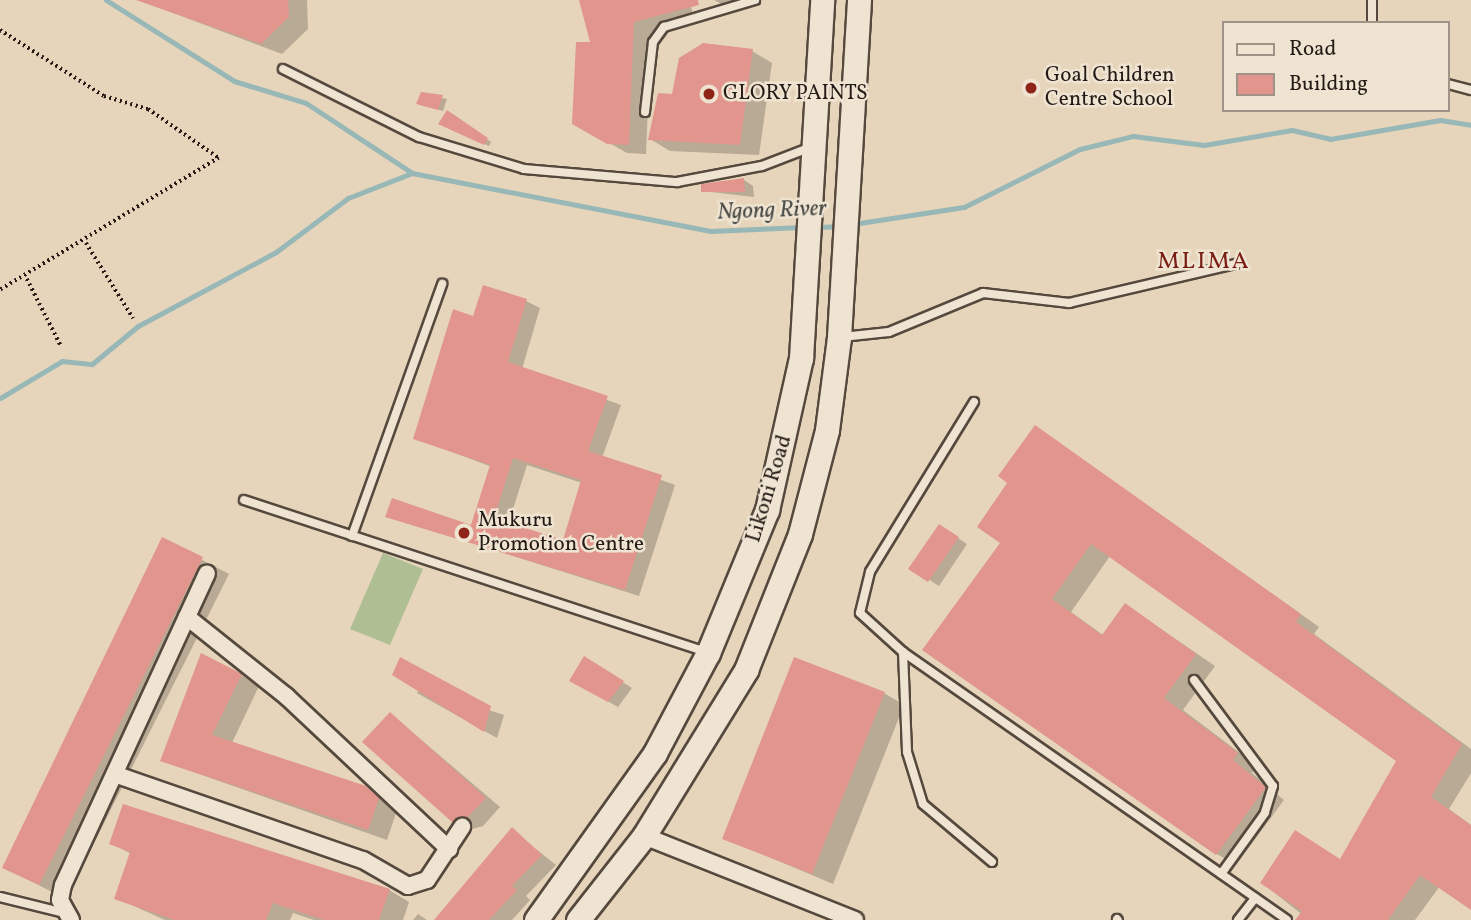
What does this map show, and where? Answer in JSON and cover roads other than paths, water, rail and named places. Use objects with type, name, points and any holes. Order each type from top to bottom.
[{"type":"main road","name":"Likoni Road","points":[[536,920],[655,753],[708,653],[767,510],[788,434],[806,253],[809,171],[822,0]]},
{"type":"main road","name":"Likoni Road","points":[[578,920],[644,836],[746,670],[772,609],[827,430],[846,253],[859,0]]},
{"type":"street","points":[[68,916],[63,885],[117,775],[207,574]]},
{"type":"street","points":[[187,617],[286,696],[449,849]]},
{"type":"street","points":[[117,775],[363,860],[408,886],[427,880],[462,827]]},
{"type":"street","points":[[644,836],[855,920]]},
{"type":"lane","points":[[645,112],[653,42],[664,27],[755,0]]},
{"type":"lane","points":[[1372,0],[1372,21]]},
{"type":"lane","points":[[283,69],[419,137],[524,169],[677,182],[762,166],[811,148]]},
{"type":"lane","points":[[1450,85],[1471,90]]},
{"type":"lane","points":[[839,337],[889,332],[983,293],[1069,303],[1239,263]]},
{"type":"lane","points":[[352,536],[442,284]]},
{"type":"lane","points":[[974,402],[860,593],[860,613],[869,627],[903,652],[1287,920]]},
{"type":"lane","points":[[244,500],[708,653]]},
{"type":"lane","points":[[903,652],[907,752],[923,804],[992,862]]},
{"type":"lane","points":[[1194,680],[1273,786],[1265,813],[1221,874]]},
{"type":"lane","points":[[0,897],[68,916]]},
{"type":"lane","points":[[1237,920],[1255,898]]},
{"type":"waterway","name":"Ngong River","points":[[106,0],[234,81],[306,103],[412,173],[710,231],[802,227]]},
{"type":"waterway","name":"Ngong River","points":[[853,224],[964,207],[1080,149],[1133,136],[1204,145],[1292,130],[1330,139],[1440,120],[1471,125]]},
{"type":"waterway","points":[[0,398],[62,361],[92,364],[138,326],[276,252],[348,198],[412,173]]},
{"type":"waterway","name":"Ngong River","points":[[815,227],[840,226]]},
{"type":"place","name":"Goal Children Centre School","points":[[1031,88]]},
{"type":"place","name":"GLORY PAINTS","points":[[709,94]]},
{"type":"place","name":"Mukuru Promotion Centre","points":[[464,533]]},
{"type":"district","name":"MLIMA","points":[[1204,263]]}]
